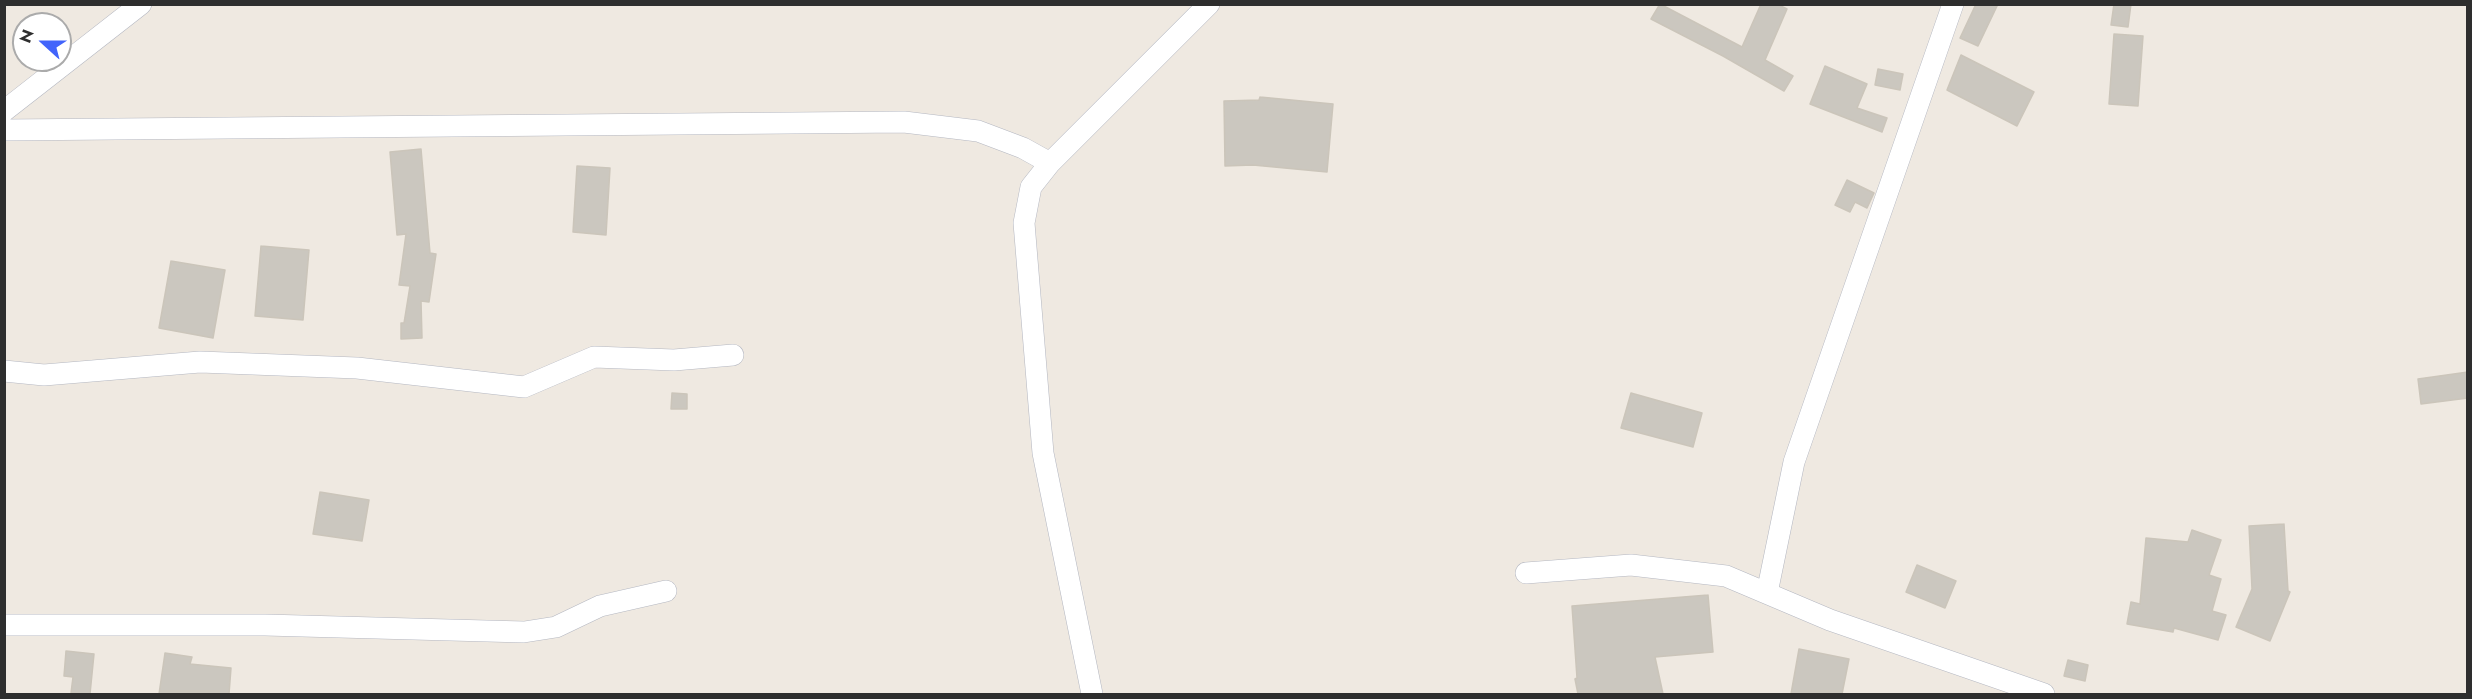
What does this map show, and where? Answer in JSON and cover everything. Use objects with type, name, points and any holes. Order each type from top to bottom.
[{"type":"street","points":[[4,111],[141,4]]},
{"type":"street","points":[[1092,694],[1043,453],[1024,223],[1031,187],[1050,163],[1209,4]]},
{"type":"street","points":[[1767,593],[1794,462],[1953,4]]},
{"type":"street","points":[[4,130],[904,122],[978,131],[1023,148],[1050,163]]},
{"type":"street","points":[[4,371],[44,375],[200,362],[357,368],[524,387],[594,357],[674,360],[733,355]]},
{"type":"street","points":[[1526,573],[1631,565],[1726,576],[1830,620],[2044,694]]},
{"type":"street","points":[[4,625],[265,625],[524,632],[556,627],[600,606],[666,591]]},
{"type":"building","points":[[1660,4],[1742,47],[1761,4],[1777,4],[1787,9],[1765,60],[1793,76],[1784,91],[1651,19]]},
{"type":"building","points":[[1976,4],[1998,4],[1978,46],[1960,38]]},
{"type":"building","points":[[2114,4],[2131,4],[2128,27],[2111,25]]},
{"type":"building","points":[[2114,34],[2143,36],[2138,106],[2109,104]]},
{"type":"building","points":[[1961,55],[2034,92],[2017,126],[1947,90]]},
{"type":"building","points":[[1825,66],[1867,84],[1857,108],[1887,118],[1882,132],[1810,104]]},
{"type":"building","points":[[1878,69],[1903,74],[1900,90],[1875,85]]},
{"type":"building","points":[[1260,97],[1333,104],[1327,172],[1253,165],[1225,166],[1224,101],[1259,100]]},
{"type":"building","points":[[421,149],[430,253],[436,254],[429,302],[421,301],[422,338],[401,339],[401,323],[404,323],[410,286],[399,285],[406,234],[397,235],[390,152]]},
{"type":"building","points":[[577,166],[610,168],[606,235],[573,232]]},
{"type":"building","points":[[1847,180],[1874,193],[1867,208],[1855,202],[1850,212],[1835,205]]},
{"type":"building","points":[[261,246],[309,250],[303,320],[255,316]]},
{"type":"building","points":[[171,261],[225,270],[213,338],[159,328]]},
{"type":"building","points":[[2468,372],[2468,398],[2421,404],[2418,379]]},
{"type":"building","points":[[672,393],[687,394],[687,409],[671,409]]},
{"type":"building","points":[[1631,393],[1702,413],[1693,447],[1621,428]]},
{"type":"building","points":[[320,492],[369,500],[362,541],[313,534]]},
{"type":"building","points":[[2284,524],[2288,591],[2290,592],[2270,641],[2236,627],[2252,589],[2249,526]]},
{"type":"building","points":[[2192,530],[2221,540],[2209,575],[2221,579],[2212,611],[2226,615],[2218,640],[2174,628],[2173,632],[2127,624],[2131,602],[2140,604],[2146,538],[2188,542]]},
{"type":"building","points":[[1917,565],[1956,581],[1945,608],[1906,592]]},
{"type":"building","points":[[1708,595],[1713,652],[1655,657],[1663,694],[1578,694],[1575,679],[1577,678],[1572,606]]},
{"type":"building","points":[[1799,649],[1849,659],[1842,694],[1791,694]]},
{"type":"building","points":[[66,651],[94,654],[90,694],[71,693],[73,677],[64,676]]},
{"type":"building","points":[[165,653],[192,657],[190,664],[231,668],[229,694],[159,694]]},
{"type":"building","points":[[2068,660],[2088,665],[2085,681],[2064,676]]}]
